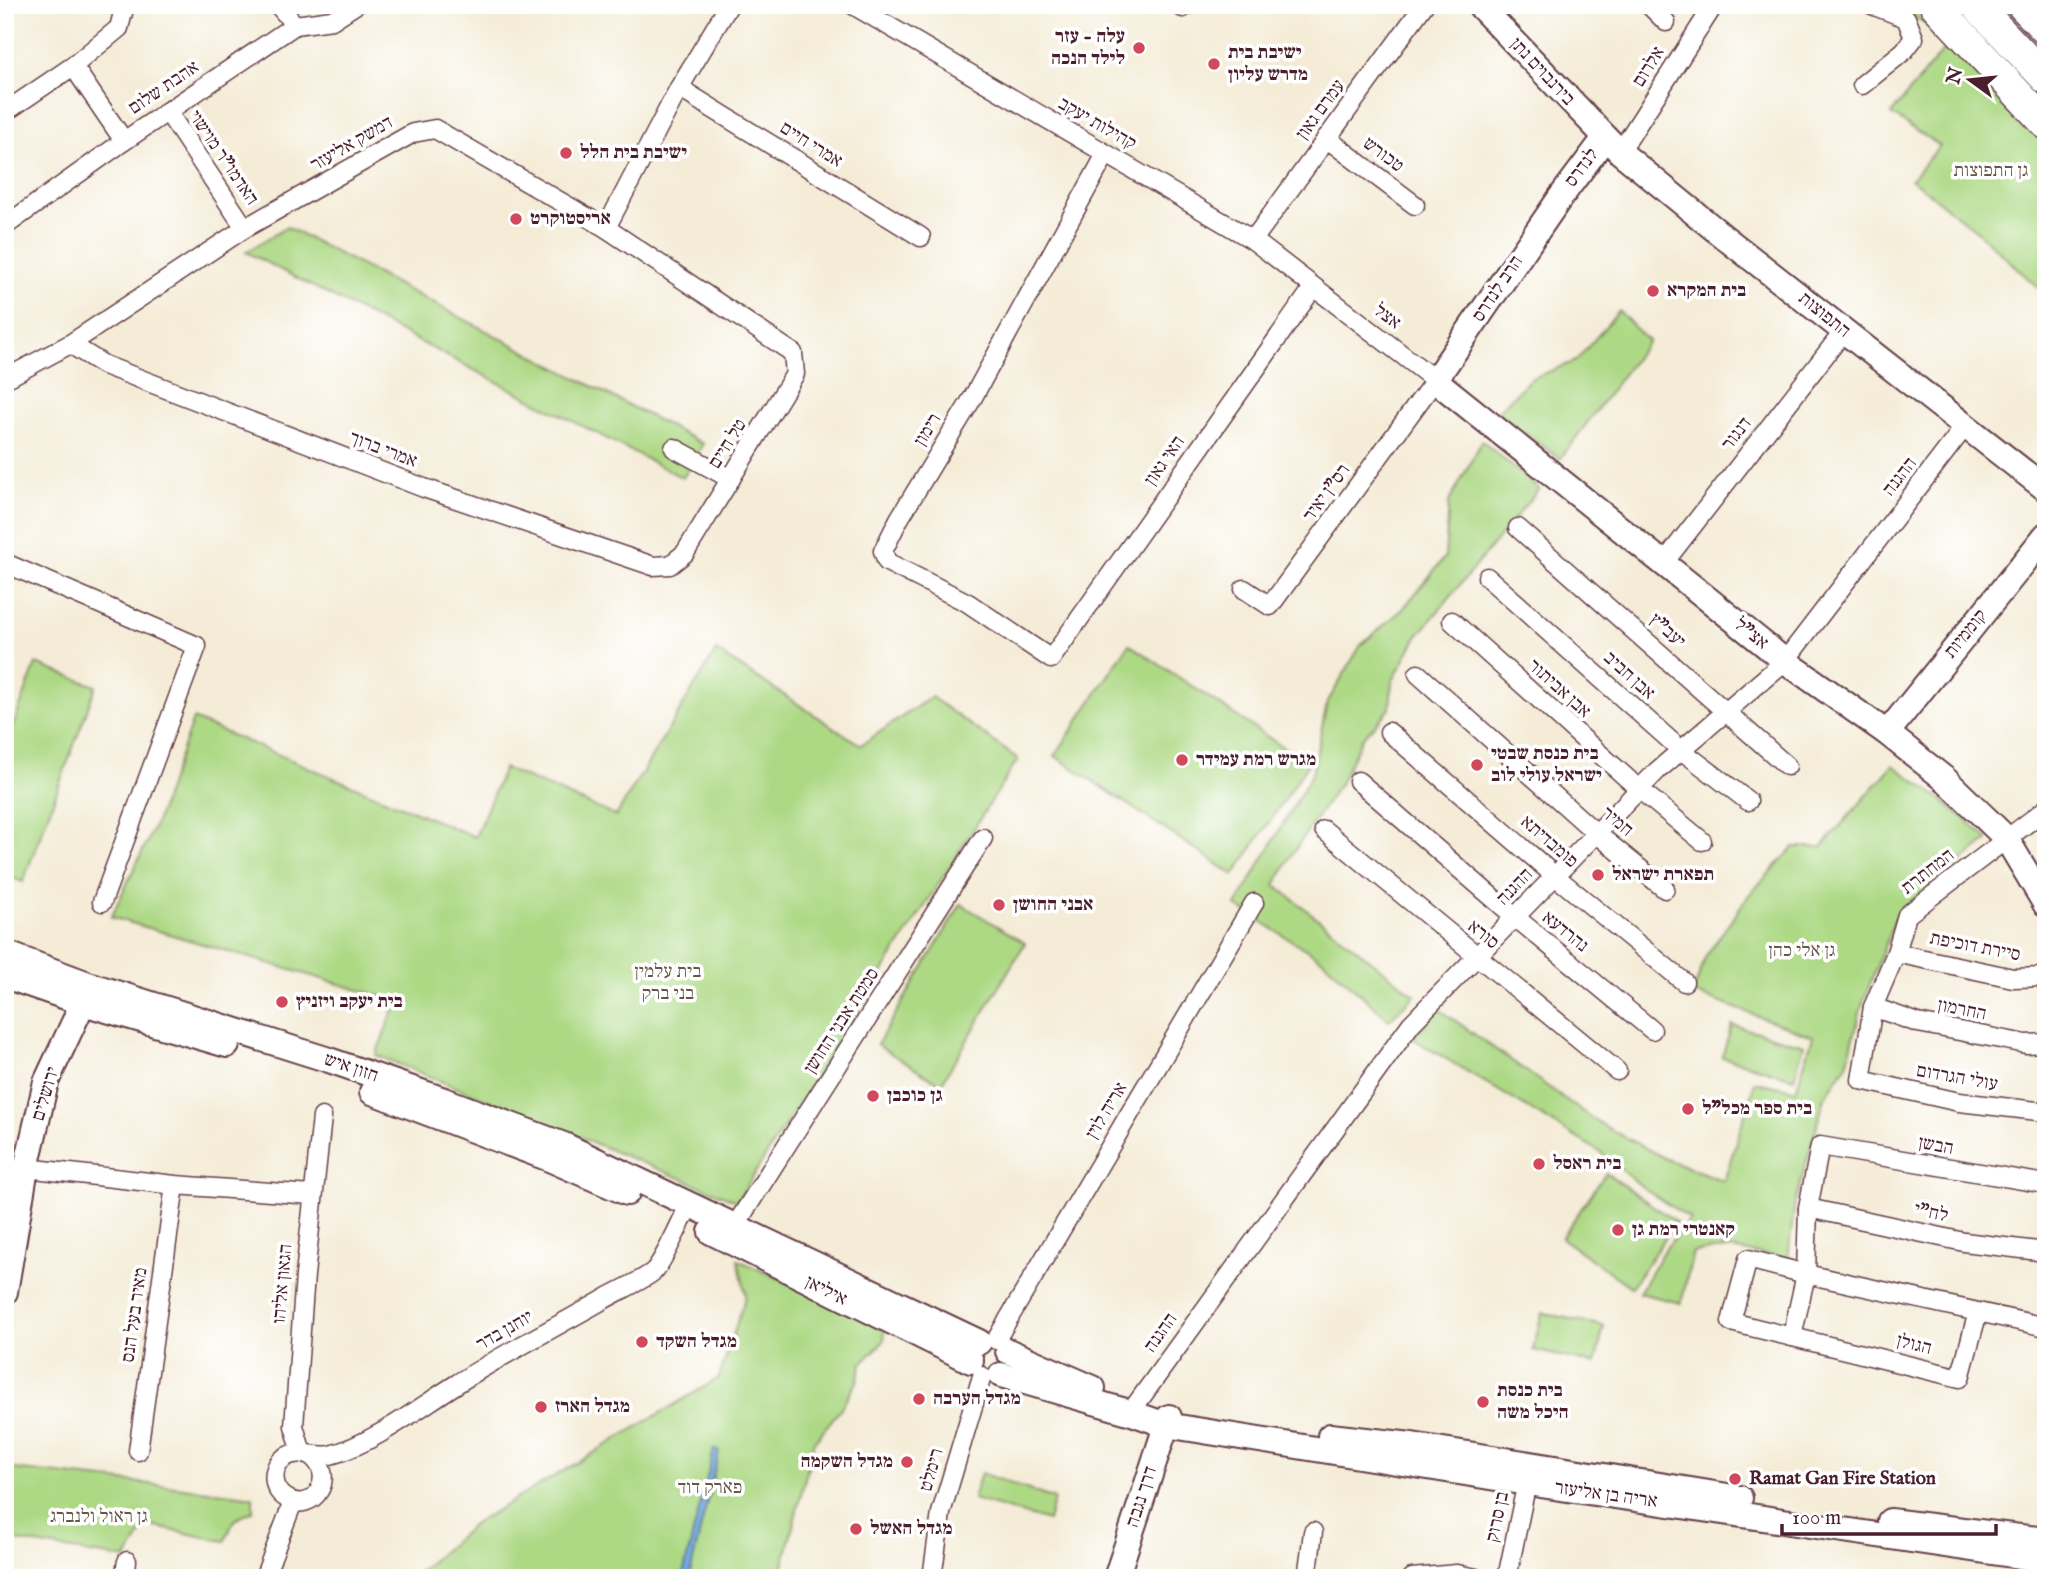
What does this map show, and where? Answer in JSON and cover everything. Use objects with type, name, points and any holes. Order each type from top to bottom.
[{"type":"highway","points":[[1935,5],[2046,124]]},
{"type":"highway","points":[[1976,5],[2046,79]]},
{"type":"highway","points":[[2022,5],[2046,30]]},
{"type":"street","points":[[5,113],[73,66],[119,28],[125,5]]},
{"type":"street","points":[[278,5],[295,24]]},
{"type":"street","name":"אהבת שלום","points":[[5,226],[295,24],[332,20],[355,5]]},
{"type":"street","points":[[606,228],[679,88],[729,5]]},
{"type":"street","name":"קהילות יעקב","points":[[853,5],[1253,240],[1313,288]]},
{"type":"street","points":[[1179,5],[1183,8],[1185,5]]},
{"type":"street","name":"עמרם גאון","points":[[1253,240],[1423,5]]},
{"type":"street","name":"בירנבוים נתן","points":[[1479,5],[1613,145]]},
{"type":"street","points":[[1650,5],[1666,22]]},
{"type":"street","name":"אלרום","points":[[1613,145],[1714,5]]},
{"type":"street","points":[[1862,85],[1904,51],[1914,38],[1906,18],[1872,5]]},
{"type":"street","points":[[73,66],[124,141]]},
{"type":"street","name":"אמרי חיים","points":[[679,88],[921,237]]},
{"type":"street","name":"האדמו\"ר מוישוי","points":[[167,111],[245,229]]},
{"type":"street","name":"דמשק אליעזר","points":[[5,379],[70,344],[245,229],[413,133],[435,129],[606,228],[793,353]]},
{"type":"street","name":"טכורש","points":[[1326,138],[1415,205]]},
{"type":"street","name":"לנדרס","points":[[1560,198],[1613,145]]},
{"type":"street","name":"התפוצות","points":[[1613,145],[1724,237],[2046,489]]},
{"type":"street","name":"רימון","points":[[1051,659],[968,603],[887,562],[883,551],[899,519],[972,398],[1106,154]]},
{"type":"street","name":"הרב לנדרס","points":[[1435,380],[1560,198]]},
{"type":"street","name":"האי גאון","points":[[1051,659],[1313,288]]},
{"type":"street","name":"אצל","points":[[1313,288],[1435,380]]},
{"type":"street","name":"דנגור","points":[[1663,564],[1844,331]]},
{"type":"street","name":"אמרי ברוך","points":[[70,344],[104,365],[424,488],[640,562],[653,566],[670,565],[685,553]]},
{"type":"street","name":"טל חיים","points":[[685,553],[795,374],[793,353]]},
{"type":"street","name":"אצ\"ל","points":[[1435,380],[1785,661],[1887,733],[1946,780],[2006,838],[2046,905]]},
{"type":"street","name":"רס\"ן יאיר","points":[[1244,589],[1270,606],[1435,380]]},
{"type":"street","name":"ההגנה","points":[[1134,1409],[1411,1024],[1639,789],[1785,661],[1966,425]]},
{"type":"street","points":[[674,448],[731,479]]},
{"type":"street","name":"יעב\"ץ","points":[[1518,528],[1787,766]]},
{"type":"street","name":"קוממיות","points":[[1887,733],[2046,535]]},
{"type":"street","points":[[5,563],[197,646],[102,902]]},
{"type":"street","name":"אבן חביב","points":[[1487,577],[1681,750],[1748,801]]},
{"type":"street","name":"אבן אביתור","points":[[1452,621],[1639,789],[1702,841]]},
{"type":"street","name":"חמיר","points":[[1418,674],[1596,833],[1665,889]]},
{"type":"street","name":"פומבדיתא","points":[[1389,732],[1555,876],[1684,982]]},
{"type":"street","name":"נהרדעא","points":[[1358,781],[1515,917],[1652,1030]]},
{"type":"street","name":"המחתרת","points":[[1861,1080],[1873,1007],[1896,953],[1907,915],[2046,809]]},
{"type":"street","name":"סורא","points":[[1324,830],[1617,1071]]},
{"type":"street","name":"סמטת אבני החושן","points":[[734,1226],[983,838]]},
{"type":"street","name":"אריה לוין","points":[[989,1358],[1254,903]]},
{"type":"street","name":"חזון איש","points":[[5,953],[87,994]]},
{"type":"street","name":"סיירת דוכיפת","points":[[1896,953],[2013,978],[2046,978]]},
{"type":"street","name":"חזון איש","points":[[5,976],[87,994],[319,1072],[686,1211]]},
{"type":"street","name":"ירושלים","points":[[5,1292],[26,1168],[46,1082],[87,994]]},
{"type":"street","name":"החרמון","points":[[1873,1007],[1917,1023],[2025,1044],[2046,1042]]},
{"type":"street","name":"עולי הגרדום","points":[[1861,1080],[1959,1102],[2046,1112]]},
{"type":"street","name":"הגאון אליהו","points":[[306,1454],[294,1426],[312,1195],[322,1117]]},
{"type":"street","name":"הבשן","points":[[1808,1208],[1820,1146],[2046,1184]]},
{"type":"street","points":[[26,1168],[175,1185],[312,1195]]},
{"type":"street","name":"מאיר בעל הנס","points":[[138,1451],[175,1185]]},
{"type":"street","points":[[1793,1337],[1806,1274],[1808,1208]]},
{"type":"street","name":"לח\"י","points":[[1808,1208],[1964,1242],[2046,1252]]},
{"type":"street","name":"איליאן","points":[[686,1211],[734,1226],[989,1358]]},
{"type":"street","name":"איליאן","points":[[686,1211],[858,1307],[989,1358],[1167,1421]]},
{"type":"street","name":"יוחנן בדר","points":[[306,1454],[330,1455],[371,1438],[464,1379],[655,1270],[686,1211]]},
{"type":"street","name":"הגולן","points":[[1806,1274],[1748,1259],[1731,1322],[1960,1378],[1978,1312]]},
{"type":"street","points":[[1806,1274],[2046,1326]]},
{"type":"street","name":"רימלט","points":[[932,1578],[941,1513],[989,1358]]},
{"type":"street","name":"אריה בן אליעזר","points":[[1167,1421],[1412,1445],[1529,1474],[1856,1517],[2043,1558]]},
{"type":"street","name":"דרך נגבה","points":[[1116,1578],[1167,1421]]},
{"type":"street","points":[[306,1454],[320,1465],[323,1473],[322,1488],[310,1500],[293,1502],[280,1493],[274,1478],[279,1462],[285,1457],[306,1454]]},
{"type":"street","name":"בן סרוק","points":[[1507,1578],[1529,1474]]},
{"type":"street","points":[[264,1578],[293,1502]]},
{"type":"street","points":[[1307,1578],[1313,1532]]},
{"type":"street","points":[[1412,1578],[1457,1574],[1476,1578]]},
{"type":"green space","points":[[1895,5],[1919,5],[1943,34]]},
{"type":"green space","name":"גן התפוצות","points":[[1956,35],[2046,133],[2046,295],[1976,230],[1911,179],[1940,146],[1891,114]]},
{"type":"green space","points":[[287,227],[703,444],[683,478],[246,252]]},
{"type":"green space","points":[[1619,311],[1648,341],[1560,459],[1497,412],[1530,379],[1576,361]]},
{"type":"green space","points":[[1482,441],[1539,489],[1416,638],[1392,682],[1390,709],[1362,738],[1342,780],[1291,856],[1275,885],[1415,995],[1389,1020],[1323,960],[1236,906],[1312,774],[1327,703],[1361,645],[1403,609],[1445,557],[1449,502]]},
{"type":"green space","name":"מגרש רמת עמידר","points":[[1129,644],[1308,764],[1234,875],[1055,756]]},
{"type":"green space","name":"בית עלמין בני ברק","points":[[716,651],[861,745],[931,697],[1018,759],[737,1201],[376,1055],[397,1001],[111,917],[155,825],[193,719],[475,837],[504,768],[616,816]]},
{"type":"green space","points":[[36,664],[96,686],[23,882],[5,875],[5,747]]},
{"type":"green space","name":"גן אלי כהן","points":[[1893,765],[1941,799],[1989,839],[1896,916],[1862,1005],[1847,1064],[1825,1097],[1795,1202],[1788,1258],[1729,1249],[1693,1252],[1681,1303],[1639,1293],[1662,1253],[1690,1219],[1646,1190],[1600,1152],[1412,1038],[1439,1009],[1600,1124],[1664,1158],[1724,1181],[1755,1082],[1796,1090],[1813,1036],[1693,993],[1706,956],[1749,895],[1794,847],[1822,847]]},
{"type":"green space","points":[[961,904],[1025,943],[941,1084],[877,1045]]},
{"type":"green space","points":[[1732,1025],[1804,1045],[1794,1078],[1722,1057]]},
{"type":"green space","name":"קאנטרי רמת גן","points":[[1606,1173],[1676,1222],[1631,1287],[1561,1238]]},
{"type":"green space","name":"פארק דוד","points":[[738,1260],[885,1326],[884,1341],[862,1363],[857,1382],[839,1411],[814,1442],[780,1578],[416,1578],[419,1572],[474,1524],[719,1378],[746,1295]]},
{"type":"green space","points":[[1542,1313],[1604,1326],[1595,1364],[1533,1350]]},
{"type":"green space","name":"גן ראול ולנברג","points":[[5,1468],[253,1497],[253,1511],[234,1520],[225,1541],[146,1525],[127,1559],[5,1539]]},
{"type":"green space","points":[[981,1473],[1054,1499],[1048,1521],[973,1499]]},
{"type":"water","points":[[714,1449],[719,1451],[689,1578],[682,1578]]},
{"type":"place","name":"עלה - עזר לילד הנכה","points":[[1139,48]]},
{"type":"place","name":"ישיבת בית מדרש עליון","points":[[1214,64]]},
{"type":"place","name":"ישיבת בית הלל","points":[[566,153]]},
{"type":"place","name":"אריסטוקרט","points":[[516,219]]},
{"type":"place","name":"בית המקרא","points":[[1653,291]]},
{"type":"place","name":"מגרש רמת עמידר","points":[[1182,760]]},
{"type":"place","name":"בית כנסת שבטי ישראל עולי לוב","points":[[1477,765]]},
{"type":"place","name":"תפארת ישראל","points":[[1598,875]]},
{"type":"place","name":"אבני החושן","points":[[999,905]]},
{"type":"place","name":"בית יעקב ויזניץ","points":[[282,1002]]},
{"type":"place","name":"גן כוכבן","points":[[873,1096]]},
{"type":"place","name":"בית ספר מכל\"ל","points":[[1688,1109]]},
{"type":"place","name":"בית ראסל","points":[[1539,1164]]},
{"type":"place","name":"קאנטרי רמת גן","points":[[1618,1230]]},
{"type":"place","name":"מגדל השקד","points":[[642,1342]]},
{"type":"place","name":"מגדל הערבה","points":[[919,1399]]},
{"type":"place","name":"בית כנסת היכל משה","points":[[1483,1402]]},
{"type":"place","name":"מגדל הארז","points":[[541,1407]]},
{"type":"place","name":"מגדל השקמה","points":[[907,1462]]},
{"type":"place","name":"Ramat Gan Fire Station","points":[[1735,1479]]},
{"type":"place","name":"מגדל האשל","points":[[856,1529]]}]
